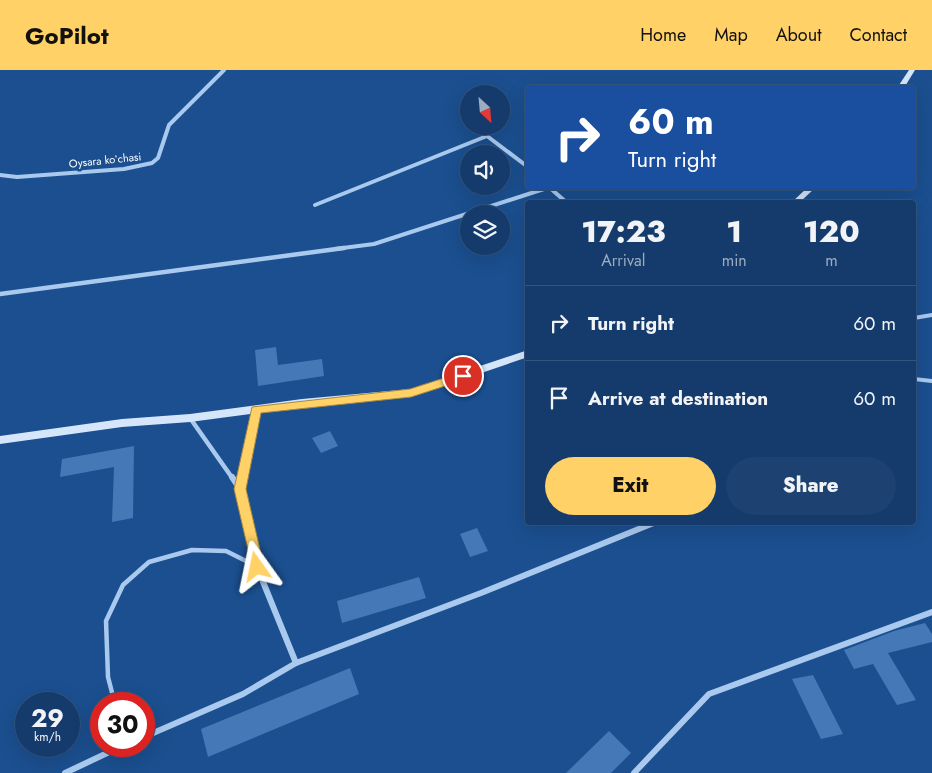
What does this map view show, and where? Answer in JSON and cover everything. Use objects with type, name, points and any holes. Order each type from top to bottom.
[{"type":"street","name":"Oysara koʻchasi","points":[[0,175],[17,176],[124,169],[152,163],[158,158],[170,125],[224,70]]},
{"type":"street","points":[[902,85],[912,70]]},
{"type":"street","points":[[315,205],[487,136],[525,165]]},
{"type":"street","points":[[0,294],[374,244],[543,190]]},
{"type":"street","points":[[551,190],[564,200]]},
{"type":"street","points":[[798,200],[808,190]]},
{"type":"street","points":[[0,440],[122,423],[190,418],[411,393],[525,354]]},
{"type":"street","points":[[240,489],[256,410]]},
{"type":"street","points":[[190,418],[240,489],[257,567],[296,663]]},
{"type":"street","points":[[155,732],[243,694],[296,663],[481,594],[649,525]]},
{"type":"street","points":[[634,773],[709,694],[932,612]]},
{"type":"street","points":[[65,773],[99,757]]},
{"type":"lane","points":[[916,318],[932,315]]},
{"type":"lane","points":[[916,379],[931,380]]},
{"type":"lane","points":[[112,692],[108,677],[106,621],[123,585],[149,562],[192,550],[226,551],[257,567]]},
{"type":"building","points":[[276,347],[278,365],[322,359],[324,376],[258,386],[255,350]]},
{"type":"building","points":[[330,431],[338,446],[321,453],[312,438]]},
{"type":"building","points":[[134,446],[133,518],[112,522],[114,467],[60,477],[62,459]]},
{"type":"building","points":[[477,528],[488,551],[470,557],[460,534]]},
{"type":"building","points":[[419,577],[426,598],[342,623],[337,601]]},
{"type":"building","points":[[925,623],[932,634],[932,642],[888,653],[916,700],[897,705],[873,664],[854,669],[844,650],[894,631]]},
{"type":"building","points":[[350,668],[359,694],[208,757],[201,729]]},
{"type":"building","points":[[813,675],[843,734],[821,739],[792,679]]},
{"type":"building","points":[[609,731],[631,753],[611,773],[566,773]]},
{"type":"route","points":[[257,567],[240,489],[256,410],[302,403],[411,393],[463,376]]}]
